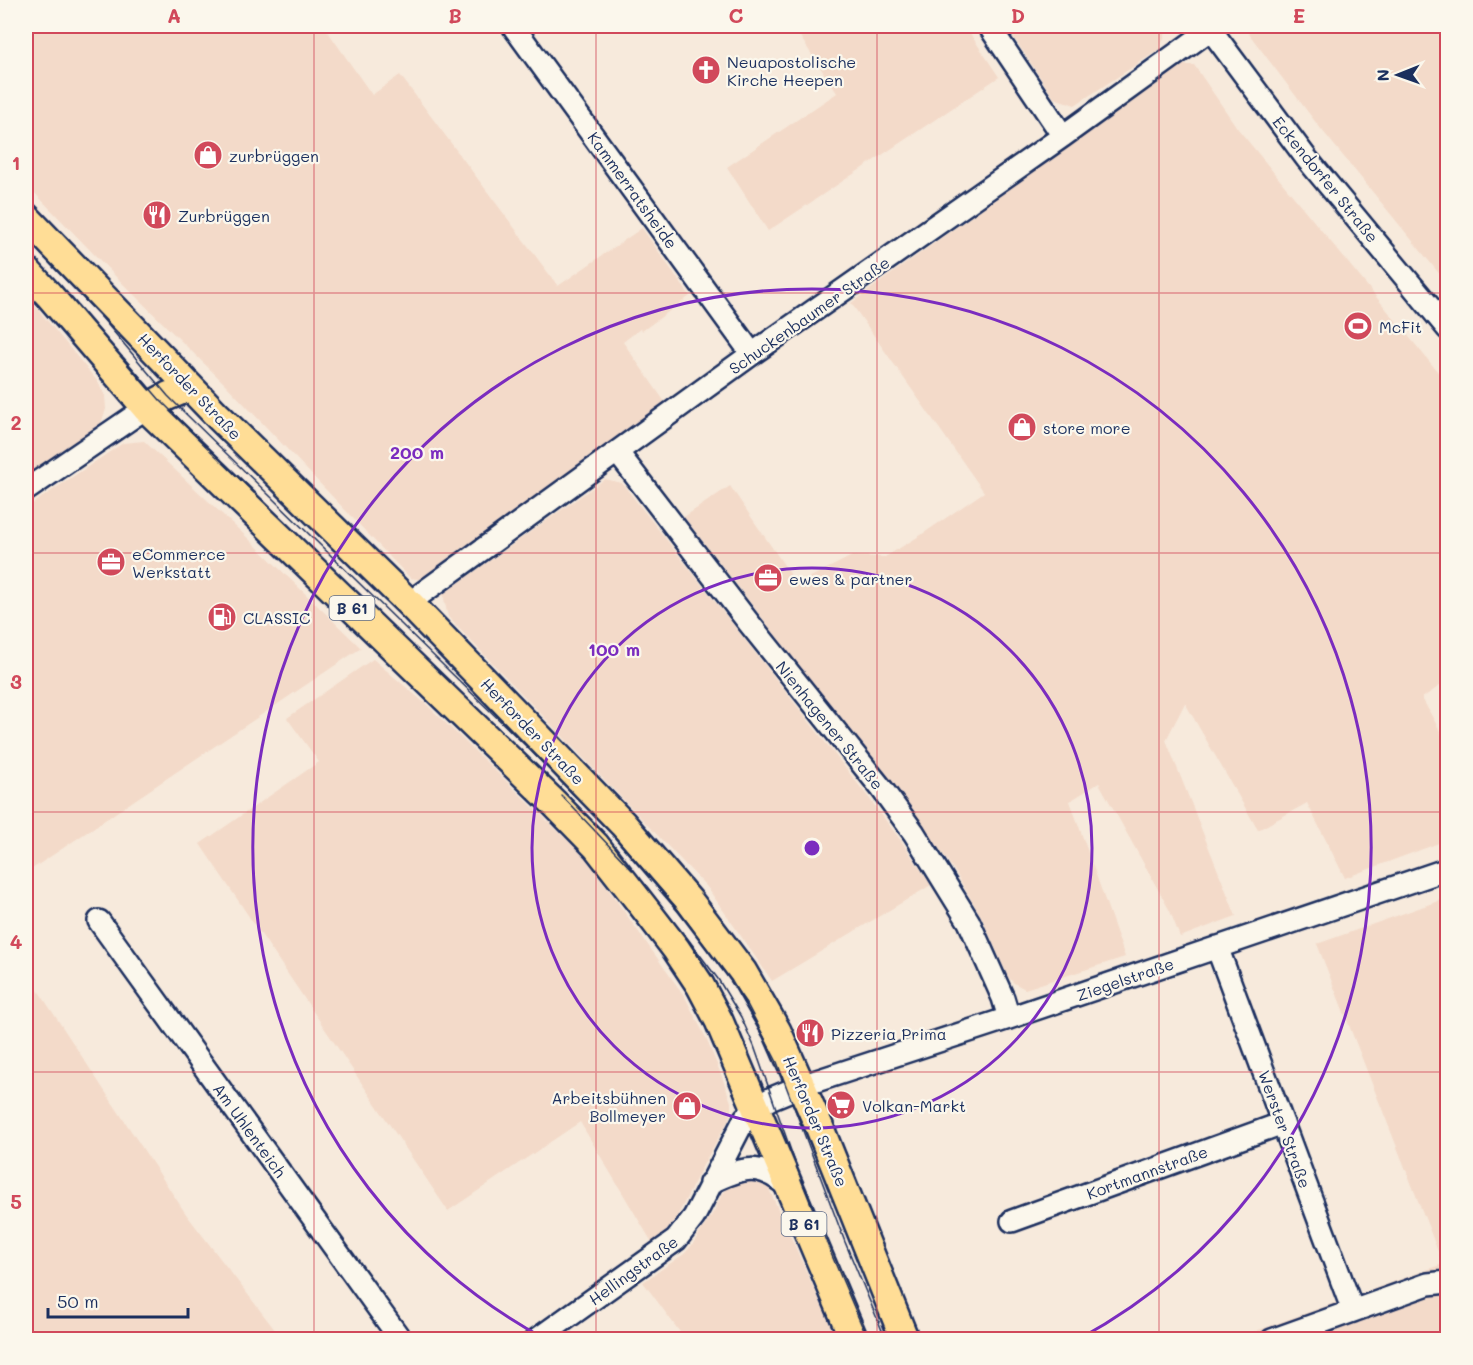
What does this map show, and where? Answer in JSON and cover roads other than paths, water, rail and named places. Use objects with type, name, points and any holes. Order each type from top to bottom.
[{"type":"main road","name":"Herforder Straße","points":[[26,217],[218,416],[410,604],[622,824],[690,902],[743,972],[790,1057],[905,1340]]},
{"type":"main road","name":"B 61","points":[[26,270],[146,408],[596,846],[670,941],[700,986],[719,1021],[854,1340]]},
{"type":"main road","points":[[146,408],[190,387]]},
{"type":"street","name":"Kammerratsheide","points":[[513,26],[752,354]]},
{"type":"street","points":[[989,26],[1063,136]]},
{"type":"street","name":"Schuckenbaumer Straße","points":[[410,604],[752,354],[1063,136],[1209,27]]},
{"type":"street","name":"Eckendorfer Straße","points":[[1209,27],[1307,159],[1448,329]]},
{"type":"street","points":[[26,490],[146,408]]},
{"type":"street","name":"Nienhagener Straße","points":[[618,453],[915,833],[969,922],[1003,998],[1009,1018]]},
{"type":"street","name":"Ziegelstraße","points":[[756,1107],[801,1086],[1448,869]]},
{"type":"street","name":"Am Uhlenteich","points":[[99,921],[401,1340]]},
{"type":"street","name":"Werster Straße","points":[[1217,947],[1353,1311]]},
{"type":"street","name":"Hellingstraße","points":[[536,1340],[676,1240],[693,1217],[745,1118],[756,1107]]},
{"type":"street","name":"Kortmannstraße","points":[[1012,1221],[1282,1123]]},
{"type":"street","points":[[710,1183],[734,1171],[751,1169],[769,1173],[789,1188]]},
{"type":"street","points":[[1272,1340],[1428,1284],[1448,1282]]},
{"type":"tram line","points":[[26,238],[102,318],[168,396],[526,746],[616,838],[676,907],[748,1006],[777,1062],[845,1242],[886,1340]]},
{"type":"tram line","points":[[123,357],[160,400],[254,493]]},
{"type":"tram line","points":[[562,796],[632,870]]},
{"type":"tram line","points":[[685,935],[718,979],[741,1017],[754,1046],[802,1182],[868,1340]]},
{"type":"place","name":"Neuapostolische Kirche Heepen","points":[[706,70]]},
{"type":"place","name":"zurbrüggen","points":[[208,155]]},
{"type":"place","name":"Zurbrüggen","points":[[157,215]]},
{"type":"place","name":"McFit","points":[[1358,326]]},
{"type":"place","name":"store more","points":[[1022,427]]},
{"type":"place","name":"eCommerce Werkstatt","points":[[111,562]]},
{"type":"place","name":"ewes & partner","points":[[768,578]]},
{"type":"place","name":"CLASSIC","points":[[222,617]]},
{"type":"place","name":"Pizzeria Prima","points":[[810,1033]]},
{"type":"place","name":"Volkan-Markt","points":[[841,1105]]},
{"type":"place","name":"Arbeitsbühnen Bollmeyer","points":[[687,1106]]}]
